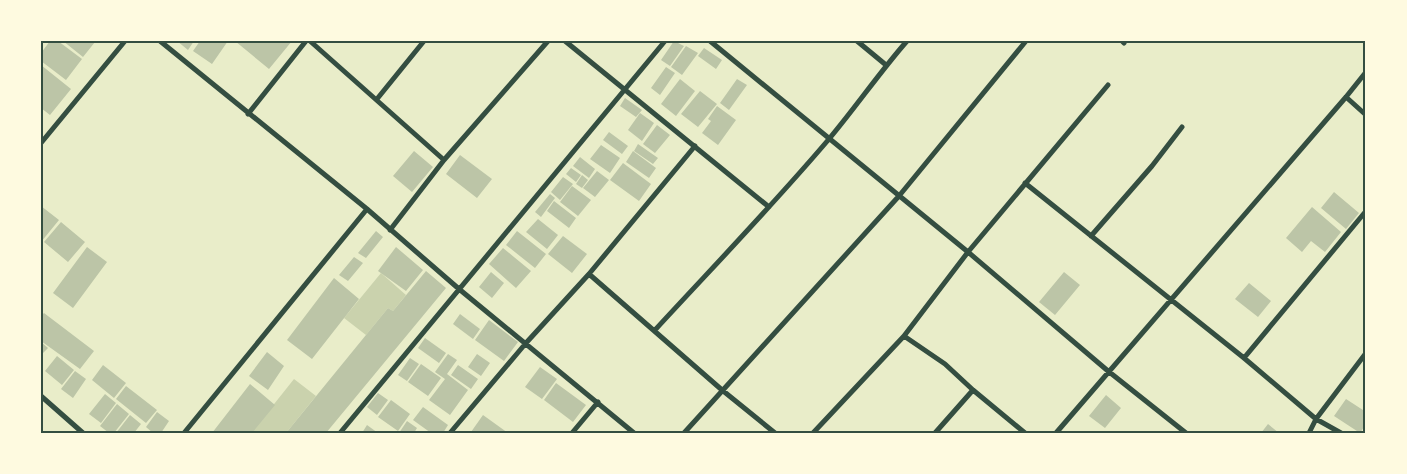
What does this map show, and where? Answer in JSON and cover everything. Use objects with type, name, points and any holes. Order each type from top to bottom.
[{"type":"street","points":[[41,143],[125,41]]},
{"type":"street","points":[[160,41],[367,209],[459,289],[634,433]]},
{"type":"street","points":[[248,114],[308,41],[377,99],[444,160]]},
{"type":"street","points":[[377,99],[424,41]]},
{"type":"street","points":[[390,230],[444,160],[548,41]]},
{"type":"street","points":[[565,41],[769,207]]},
{"type":"street","points":[[340,433],[665,41]]},
{"type":"street","points":[[710,41],[968,252],[1108,371],[1186,433]]},
{"type":"street","points":[[857,41],[886,65]]},
{"type":"street","points":[[655,330],[830,138],[886,65],[907,41]]},
{"type":"street","points":[[684,433],[899,196],[1026,41]]},
{"type":"street","points":[[1056,433],[1366,72]]},
{"type":"street","points":[[813,433],[904,336],[968,252],[1108,84]]},
{"type":"street","points":[[1346,97],[1366,115]]},
{"type":"street","points":[[1091,236],[1145,174],[1182,126]]},
{"type":"street","points":[[450,433],[526,343],[589,274],[695,146]]},
{"type":"street","points":[[1026,183],[1244,358],[1316,419],[1341,433]]},
{"type":"street","points":[[184,433],[367,209]]},
{"type":"street","points":[[1244,358],[1366,211]]},
{"type":"street","points":[[589,274],[722,390],[776,433]]},
{"type":"street","points":[[904,336],[945,364],[1025,433]]},
{"type":"street","points":[[1309,433],[1316,419],[1366,353]]},
{"type":"street","points":[[935,433],[973,390]]},
{"type":"street","points":[[41,396],[84,433]]},
{"type":"street","points":[[572,433],[598,402]]},
{"type":"street","points":[[1175,433],[1179,427]]},
{"type":"green space","points":[[381,273],[406,295],[393,311],[388,308],[366,335],[344,318]]},
{"type":"green space","points":[[294,379],[316,396],[286,433],[251,433]]},
{"type":"building","points":[[50,41],[58,41],[82,59],[66,80],[41,61],[41,53]]},
{"type":"building","points":[[63,41],[94,41],[95,42],[83,57]]},
{"type":"building","points":[[177,41],[194,41],[188,50]]},
{"type":"building","points":[[200,41],[228,41],[212,64],[193,51]]},
{"type":"building","points":[[235,41],[292,41],[269,69]]},
{"type":"building","points":[[674,41],[684,46],[670,66],[661,60]]},
{"type":"building","points":[[686,46],[698,53],[682,75],[671,67]]},
{"type":"building","points":[[704,48],[722,60],[716,69],[698,56]]},
{"type":"building","points":[[41,65],[71,89],[50,115],[41,108]]},
{"type":"building","points":[[666,67],[675,73],[660,95],[651,88]]},
{"type":"building","points":[[680,79],[695,91],[676,116],[661,104]]},
{"type":"building","points":[[737,79],[747,85],[729,110],[720,103]]},
{"type":"building","points":[[700,91],[717,104],[698,127],[681,114]]},
{"type":"building","points":[[625,98],[642,110],[636,117],[620,106]]},
{"type":"building","points":[[717,106],[736,120],[718,145],[702,133],[711,121],[708,119]]},
{"type":"building","points":[[640,113],[654,123],[642,141],[628,130]]},
{"type":"building","points":[[657,125],[670,135],[655,153],[643,144]]},
{"type":"building","points":[[609,132],[628,146],[622,154],[603,140]]},
{"type":"building","points":[[638,144],[658,158],[653,164],[634,151]]},
{"type":"building","points":[[601,145],[620,158],[610,173],[590,159]]},
{"type":"building","points":[[414,151],[433,167],[412,192],[393,176]]},
{"type":"building","points":[[633,151],[656,168],[649,178],[626,162]]},
{"type":"building","points":[[460,155],[492,179],[477,198],[446,174]]},
{"type":"building","points":[[580,157],[595,169],[589,178],[573,166]]},
{"type":"building","points":[[623,163],[651,184],[639,201],[610,180]]},
{"type":"building","points":[[571,168],[581,175],[576,182],[566,174]]},
{"type":"building","points":[[597,171],[609,180],[595,197],[583,188]]},
{"type":"building","points":[[582,175],[588,180],[582,188],[576,184]]},
{"type":"building","points":[[563,177],[573,184],[560,200],[551,192]]},
{"type":"building","points":[[572,186],[591,200],[578,216],[560,202]]},
{"type":"building","points":[[1334,192],[1359,213],[1346,229],[1321,208]]},
{"type":"building","points":[[550,194],[555,198],[541,217],[535,212]]},
{"type":"building","points":[[554,201],[576,218],[569,228],[547,211]]},
{"type":"building","points":[[41,206],[59,220],[41,242]]},
{"type":"building","points":[[1312,207],[1341,232],[1325,252],[1311,241],[1302,252],[1286,238]]},
{"type":"building","points":[[538,219],[558,235],[547,249],[526,232]]},
{"type":"building","points":[[61,222],[85,242],[68,262],[44,242]]},
{"type":"building","points":[[376,231],[383,237],[366,258],[358,253]]},
{"type":"building","points":[[517,231],[546,254],[535,268],[506,245]]},
{"type":"building","points":[[563,236],[587,254],[572,273],[548,254]]},
{"type":"building","points":[[87,247],[107,262],[73,308],[53,293]]},
{"type":"building","points":[[396,247],[423,270],[406,291],[378,271]]},
{"type":"building","points":[[503,248],[531,271],[516,288],[489,264]]},
{"type":"building","points":[[354,257],[363,263],[348,281],[339,275]]},
{"type":"building","points":[[426,271],[446,288],[326,433],[286,433],[388,308],[393,311]]},
{"type":"building","points":[[491,272],[504,283],[492,298],[479,287]]},
{"type":"building","points":[[1064,272],[1080,285],[1055,315],[1039,302]]},
{"type":"building","points":[[334,278],[359,299],[312,359],[287,340]]},
{"type":"building","points":[[1249,283],[1271,301],[1258,317],[1235,299]]},
{"type":"building","points":[[44,313],[94,351],[80,369],[41,341],[41,316]]},
{"type":"building","points":[[460,314],[480,329],[473,339],[453,324]]},
{"type":"building","points":[[489,320],[518,342],[504,361],[475,340]]},
{"type":"building","points":[[425,338],[446,353],[439,363],[418,348]]},
{"type":"building","points":[[41,342],[48,348],[41,355]]},
{"type":"building","points":[[267,352],[284,366],[268,390],[249,376]]},
{"type":"building","points":[[448,354],[457,360],[447,374],[468,390],[450,415],[429,400],[445,379],[435,372]]},
{"type":"building","points":[[477,354],[490,363],[481,376],[468,367]]},
{"type":"building","points":[[57,356],[74,370],[62,385],[45,371]]},
{"type":"building","points":[[410,358],[419,364],[407,381],[398,375]]},
{"type":"building","points":[[421,364],[441,378],[428,396],[408,382]]},
{"type":"building","points":[[103,365],[126,383],[114,398],[92,380]]},
{"type":"building","points":[[458,365],[478,379],[471,389],[451,375]]},
{"type":"building","points":[[540,367],[557,379],[542,399],[525,387]]},
{"type":"building","points":[[75,371],[86,379],[73,398],[61,389]]},
{"type":"building","points":[[556,383],[586,405],[573,422],[544,400]]},
{"type":"building","points":[[250,384],[275,405],[252,433],[212,433]]},
{"type":"building","points":[[126,386],[157,410],[146,423],[116,399]]},
{"type":"building","points":[[378,393],[388,400],[377,415],[367,407]]},
{"type":"building","points":[[105,394],[116,403],[101,423],[89,414]]},
{"type":"building","points":[[1106,395],[1121,408],[1105,428],[1089,416]]},
{"type":"building","points":[[1346,399],[1366,412],[1366,424],[1360,433],[1334,416]]},
{"type":"building","points":[[391,400],[410,414],[398,431],[378,417]]},
{"type":"building","points":[[117,404],[129,414],[114,433],[109,433],[100,426]]},
{"type":"building","points":[[423,407],[448,425],[443,433],[431,433],[413,420]]},
{"type":"building","points":[[157,412],[169,421],[161,433],[153,433],[146,427]]},
{"type":"building","points":[[130,415],[141,424],[134,433],[116,433]]},
{"type":"building","points":[[483,415],[508,433],[472,433]]},
{"type":"building","points":[[407,421],[417,428],[414,433],[399,433]]},
{"type":"building","points":[[1268,424],[1279,433],[1261,433]]},
{"type":"building","points":[[367,425],[378,433],[362,433]]}]
